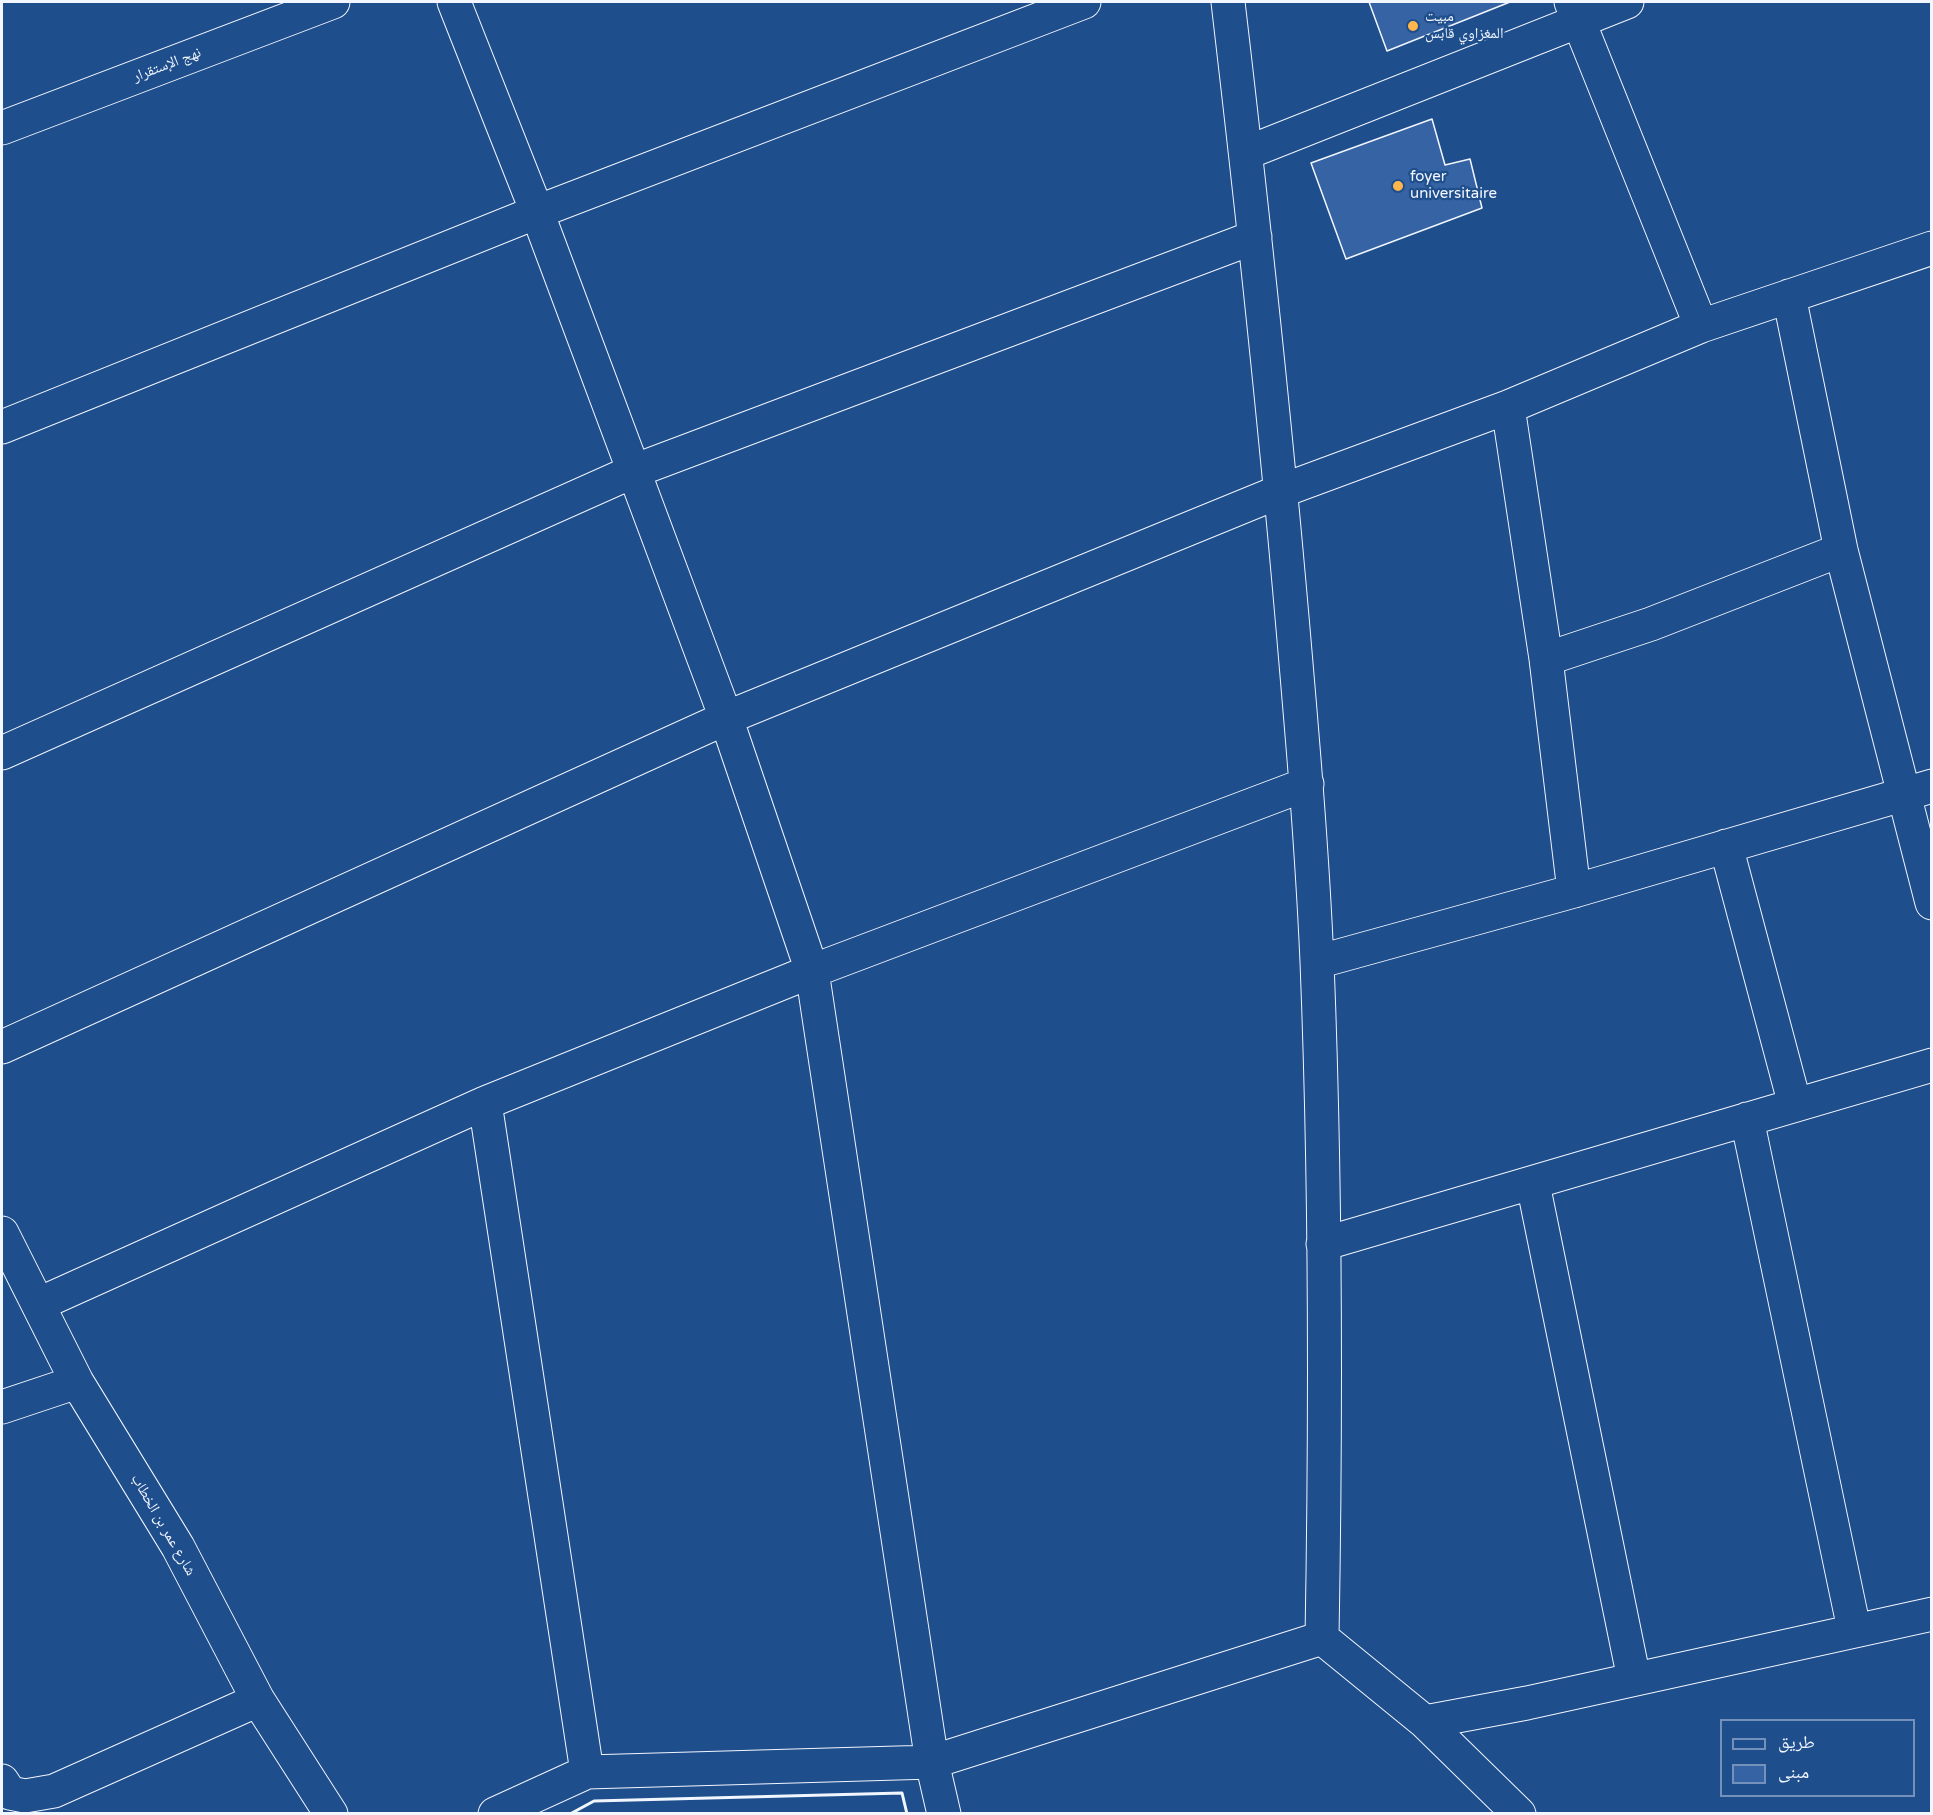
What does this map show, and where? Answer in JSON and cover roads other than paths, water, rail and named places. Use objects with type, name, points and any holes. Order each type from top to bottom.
[{"type":"street","name":"نهج الإستقرار","points":[[2,128],[333,2]]},
{"type":"street","points":[[454,2],[537,212],[726,718],[812,971],[932,1762],[944,1814]]},
{"type":"street","points":[[2,427],[537,212],[1084,2]]},
{"type":"street","points":[[1228,2],[1281,491],[1307,784],[1317,962],[1323,1244],[1326,1441],[1323,1638]]},
{"type":"street","points":[[1246,153],[1575,11],[1627,2]]},
{"type":"street","points":[[1575,11],[1701,326]]},
{"type":"street","points":[[2,753],[634,471],[1255,237]]},
{"type":"street","points":[[2,1047],[726,718],[1281,491],[1508,407],[1701,326],[1932,248]]},
{"type":"street","points":[[1789,296],[1841,550],[1918,791],[1932,903]]},
{"type":"street","points":[[1508,407],[1546,659],[1574,891]]},
{"type":"street","points":[[1546,659],[1662,620],[1841,550]]},
{"type":"street","points":[[39,1304],[485,1103],[812,971],[1307,784]]},
{"type":"street","points":[[1317,962],[1574,891],[1918,791]]},
{"type":"street","points":[[1726,846],[1795,1105]]},
{"type":"street","points":[[1323,1244],[1932,1065]]},
{"type":"street","points":[[485,1103],[587,1772]]},
{"type":"street","points":[[1747,1119],[1854,1629]]},
{"type":"street","points":[[1533,1184],[1634,1679]]},
{"type":"street","name":"شارع عمر بن الخطاب","points":[[2,1233],[77,1382],[178,1547],[258,1700],[331,1814]]},
{"type":"street","points":[[2,1407],[77,1382]]},
{"type":"street","points":[[1425,1722],[1527,1703],[1854,1629],[1932,1614]]},
{"type":"street","points":[[495,1814],[587,1772],[932,1762],[1323,1638]]},
{"type":"street","points":[[1323,1638],[1425,1722],[1520,1814]]},
{"type":"street","points":[[2,1781],[10,1793],[25,1796],[54,1791],[258,1700]]},
{"type":"place","name":"مبيت المغزاوي قابس","points":[[1413,26]]},
{"type":"place","name":"foyer universitaire","points":[[1398,186]]}]
